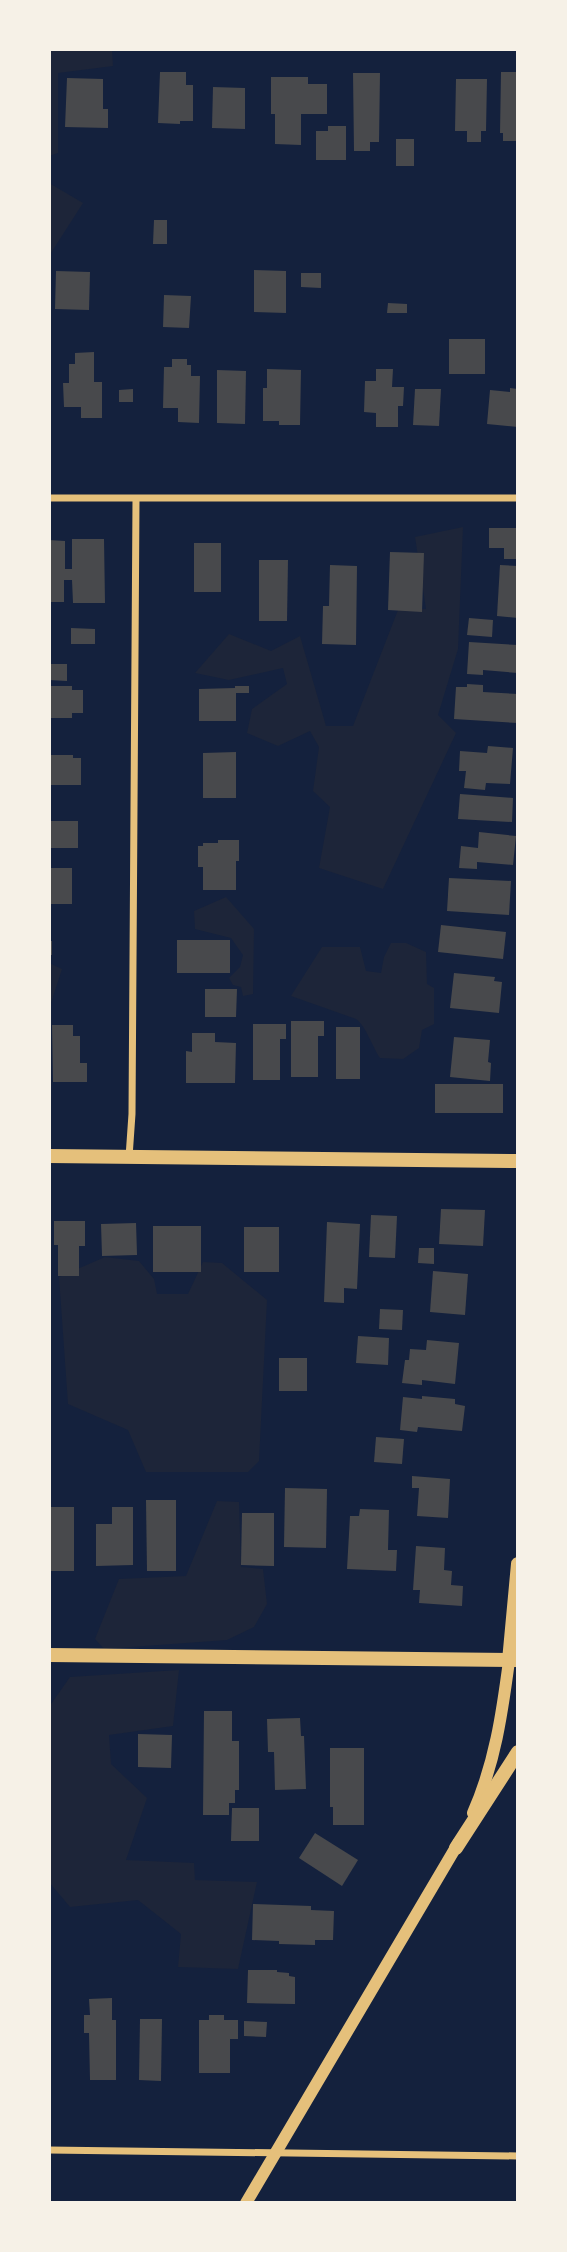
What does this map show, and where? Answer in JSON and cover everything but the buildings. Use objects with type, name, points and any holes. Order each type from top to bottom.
[{"type":"main road","points":[[49,1156],[518,1161]]},
{"type":"main road","points":[[49,1655],[514,1660],[518,1564]]},
{"type":"main road","points":[[456,1847],[518,1752]]},
{"type":"street","points":[[49,498],[518,498]]},
{"type":"street","points":[[129,1157],[132,1100],[136,500]]},
{"type":"street","points":[[246,2203],[456,1847],[491,1766],[514,1660]]},
{"type":"street","points":[[49,2150],[518,2156]]},
{"type":"shaded area","points":[[49,49],[112,49],[113,66],[58,73],[58,153],[49,156]]},
{"type":"shaded area","points":[[49,183],[83,203],[49,256]]},
{"type":"shaded area","points":[[463,527],[458,649],[438,715],[456,733],[383,889],[319,868],[330,807],[313,791],[319,747],[310,731],[278,746],[247,733],[252,709],[287,684],[283,668],[229,680],[195,673],[229,634],[271,651],[300,636],[326,726],[353,726],[398,610],[426,609],[415,537]]},
{"type":"shaded area","points":[[226,897],[254,929],[253,994],[243,996],[241,987],[233,985],[229,978],[240,967],[243,955],[231,938],[195,929],[194,911]]},
{"type":"shaded area","points":[[391,943],[406,943],[426,952],[427,984],[434,988],[434,1024],[422,1030],[419,1048],[403,1059],[380,1058],[366,1031],[356,1019],[291,996],[322,947],[360,947],[366,971],[381,973],[384,957]]},
{"type":"shaded area","points":[[49,963],[62,969],[51,1003],[49,1003]]},
{"type":"shaded area","points":[[105,1257],[139,1261],[154,1279],[157,1294],[188,1294],[203,1262],[222,1263],[267,1300],[259,1461],[248,1472],[146,1472],[128,1430],[68,1404],[59,1277]]},
{"type":"shaded area","points":[[217,1501],[239,1502],[241,1567],[263,1569],[267,1604],[254,1627],[227,1640],[104,1649],[95,1639],[119,1579],[186,1576]]},
{"type":"shaded area","points":[[179,1670],[173,1726],[109,1735],[111,1764],[147,1798],[126,1860],[194,1863],[195,1880],[257,1882],[238,1969],[178,1967],[181,1934],[138,1900],[70,1907],[49,1882],[49,1707],[70,1677]]}]
